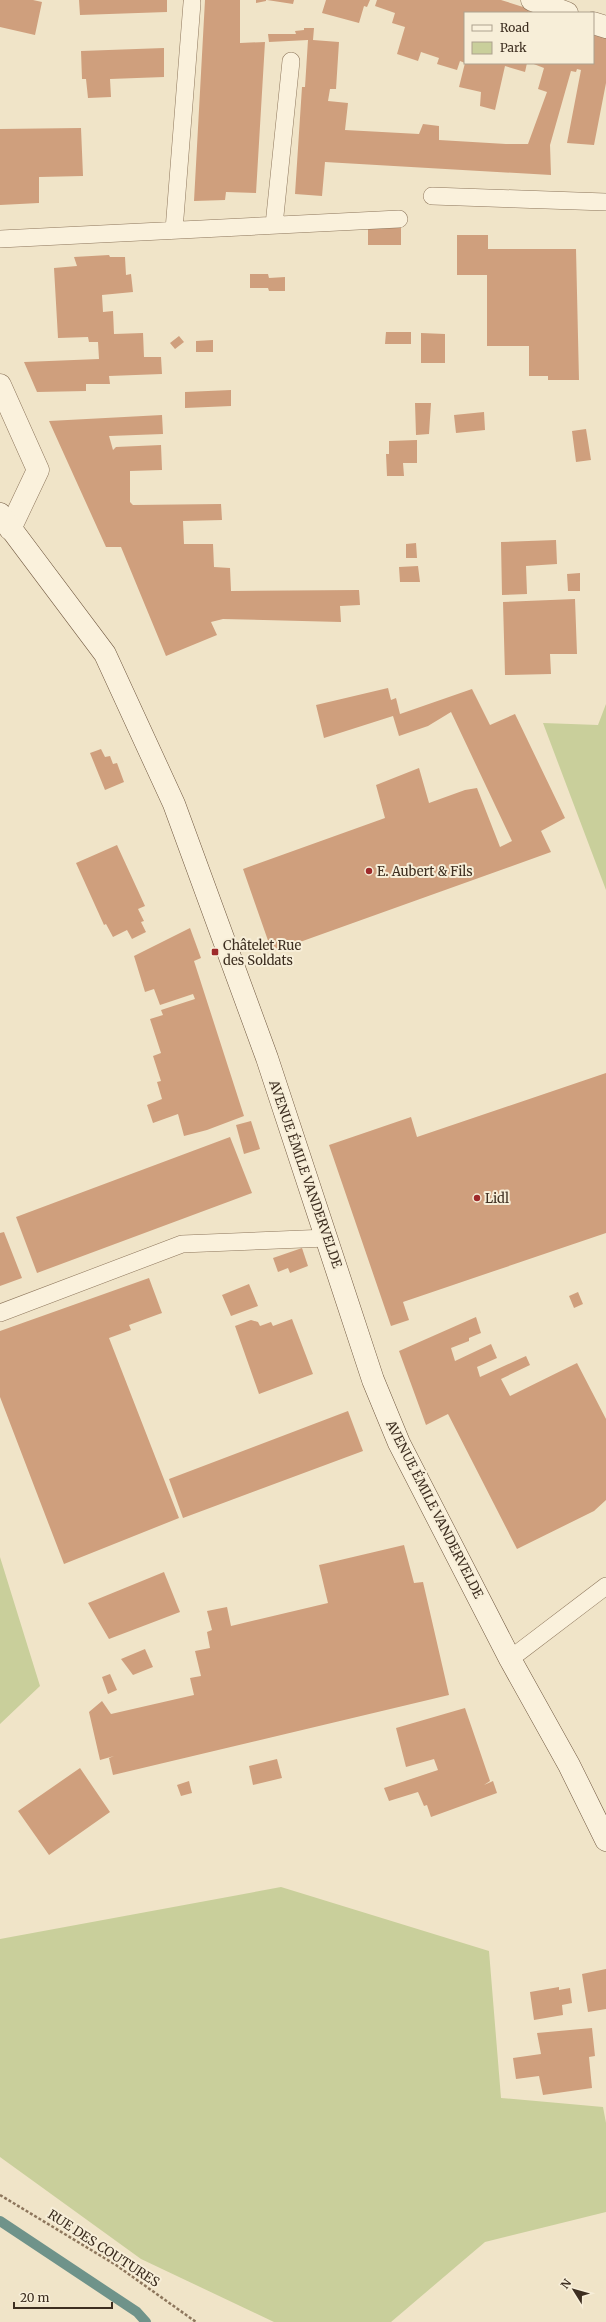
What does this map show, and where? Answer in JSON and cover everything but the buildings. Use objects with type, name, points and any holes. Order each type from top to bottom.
[{"type":"main road","points":[[594,23],[606,28]]},
{"type":"main road","points":[[0,384],[38,470],[5,522]]},
{"type":"main road","name":"AVENUE ÉMILE VANDERVELDE","points":[[5,522],[105,654],[174,804],[264,1050],[373,1380],[399,1443],[510,1659],[569,1765],[606,1840]]},
{"type":"lane","points":[[174,230],[192,3]]},
{"type":"lane","points":[[274,225],[291,61]]},
{"type":"lane","points":[[432,196],[606,202]]},
{"type":"lane","points":[[0,239],[399,219]]},
{"type":"lane","points":[[0,1313],[182,1244],[327,1238]]},
{"type":"lane","points":[[510,1659],[606,1586]]},
{"type":"path","name":"RUE DES COUTURES","points":[[0,2195],[116,2265],[196,2322]]},
{"type":"green space","points":[[606,704],[606,890],[543,723],[598,725]]},
{"type":"green space","points":[[0,1557],[40,1686],[0,1724]]},
{"type":"green space","points":[[281,1887],[489,1951],[501,2098],[603,2107],[606,2123],[606,2212],[485,2242],[391,2322],[274,2322],[141,2259],[0,2157],[0,1939]]},
{"type":"waterway","points":[[0,2221],[137,2312],[146,2322]]},
{"type":"place","name":"E. Aubert & Fils","points":[[369,871]]},
{"type":"place","name":"Châtelet Rue des Soldats","points":[[215,952]]},
{"type":"place","name":"Lidl","points":[[477,1198]]}]
